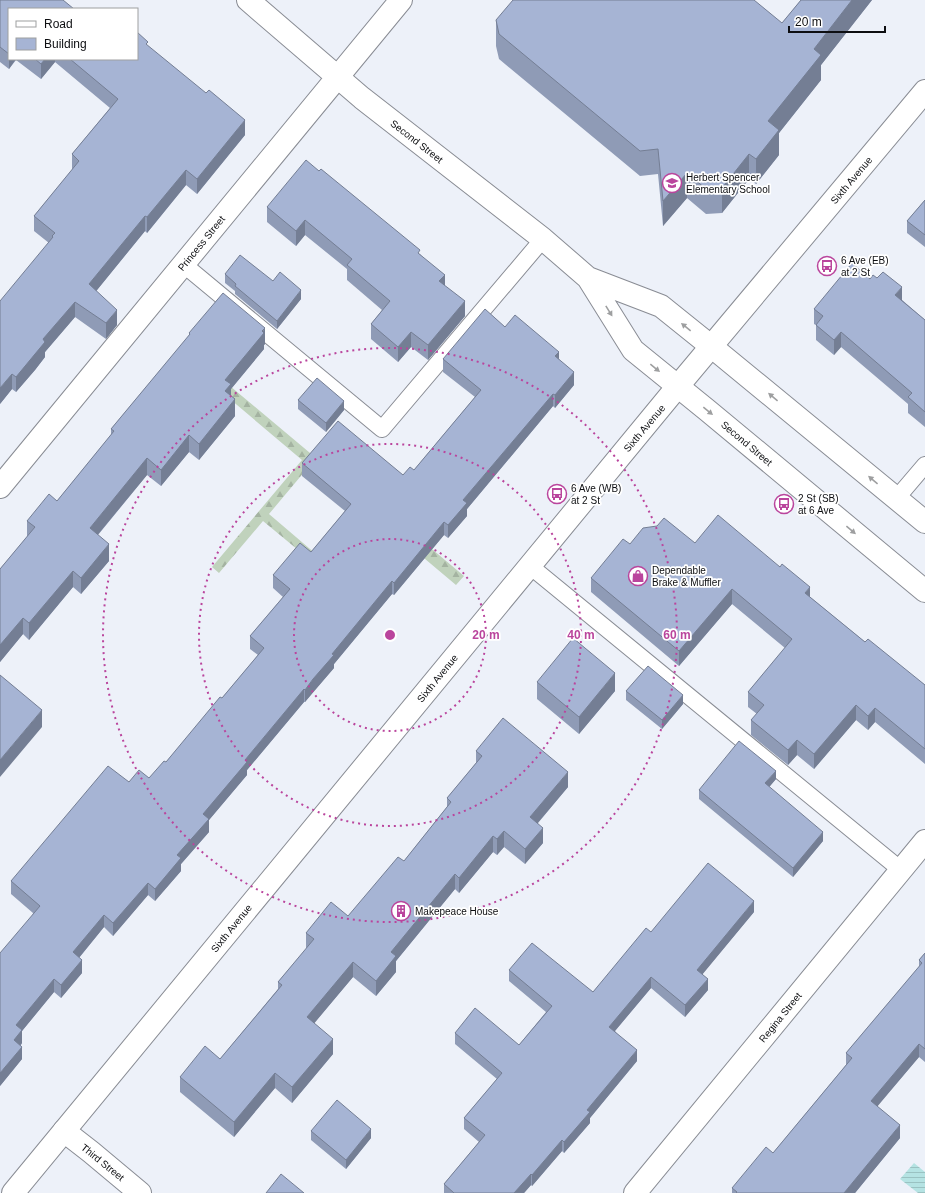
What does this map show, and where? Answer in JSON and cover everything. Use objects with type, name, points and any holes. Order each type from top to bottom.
[{"type":"street","name":"Second Street","points":[[248,0],[337,78],[543,239],[588,278],[633,350],[925,591]]},
{"type":"street","name":"Princess Street","points":[[0,486],[401,0]]},
{"type":"street","name":"Sixth Avenue","points":[[13,1193],[678,386],[925,91]]},
{"type":"street","name":"Second Street","points":[[588,278],[661,306],[925,522]]},
{"type":"street","name":"Regina Street","points":[[635,1193],[925,841]]},
{"type":"street","name":"Third Street","points":[[64,1131],[140,1193]]},
{"type":"lane","points":[[183,264],[382,429],[543,239]]},
{"type":"lane","points":[[896,499],[925,465]]},
{"type":"lane","points":[[530,566],[901,870]]},
{"type":"green space","points":[[218,376],[316,458],[269,514],[337,572],[332,578],[263,521],[219,573],[212,567],[302,460],[211,383]]},
{"type":"green space","points":[[395,518],[464,576],[456,585],[387,527]]},
{"type":"shaded area","points":[[914,1163],[925,1172],[925,1193],[918,1193],[900,1179]]},
{"type":"building","points":[[0,0],[63,0],[73,8],[8,8],[8,53],[0,47]]},
{"type":"building","points":[[513,0],[754,0],[782,23],[801,0],[852,0],[814,49],[821,55],[768,121],[779,130],[756,159],[749,154],[722,188],[706,189],[687,173],[663,201],[658,149],[640,151],[499,34],[496,20]]},
{"type":"building","points":[[138,33],[148,42],[146,44],[206,93],[209,90],[245,120],[197,179],[186,170],[147,217],[145,216],[89,284],[117,310],[106,323],[75,302],[43,339],[45,342],[16,377],[12,374],[0,388],[0,301],[55,233],[34,216],[79,161],[72,154],[118,99],[71,60],[138,60]]},
{"type":"building","points":[[36,60],[44,60],[41,64]]},
{"type":"building","points":[[306,160],[319,171],[321,169],[420,250],[418,253],[445,275],[439,281],[465,301],[428,345],[411,332],[398,347],[371,324],[390,301],[347,265],[352,259],[305,220],[296,231],[267,207]]},
{"type":"building","points":[[925,200],[925,235],[907,221]]},
{"type":"building","points":[[240,255],[273,281],[280,272],[301,290],[277,321],[235,286],[236,284],[225,274]]},
{"type":"building","points":[[852,263],[870,279],[873,275],[877,278],[883,272],[902,287],[895,295],[925,320],[925,412],[908,397],[912,393],[841,332],[834,340],[816,325],[823,316],[814,309]]},
{"type":"building","points":[[223,293],[265,328],[262,331],[264,333],[225,380],[231,384],[225,391],[235,399],[199,444],[189,435],[161,470],[147,458],[90,528],[109,544],[81,578],[73,571],[29,623],[23,618],[0,645],[0,569],[35,527],[27,521],[49,494],[57,501],[114,431],[111,429]]},
{"type":"building","points":[[485,309],[505,327],[515,315],[559,352],[555,356],[574,372],[555,395],[553,394],[463,500],[467,503],[448,525],[444,522],[394,583],[392,581],[332,654],[334,655],[245,760],[247,762],[203,814],[209,819],[177,855],[181,858],[155,889],[148,883],[113,923],[104,915],[73,952],[82,960],[61,985],[54,979],[16,1025],[22,1030],[14,1040],[22,1047],[0,1073],[0,953],[40,906],[11,881],[108,766],[129,782],[139,770],[149,778],[164,761],[166,762],[220,697],[222,698],[264,648],[250,636],[290,589],[273,575],[300,543],[311,552],[351,504],[302,463],[338,421],[403,475],[410,467],[414,470],[481,390],[443,359]]},
{"type":"building","points":[[317,378],[344,401],[326,423],[298,400]]},
{"type":"building","points":[[718,515],[780,567],[782,564],[810,587],[805,593],[865,642],[868,639],[925,685],[925,749],[875,708],[868,716],[856,705],[814,754],[797,740],[788,750],[751,720],[764,705],[748,692],[792,639],[732,589],[679,651],[591,578],[623,539],[630,544],[643,528],[657,526],[664,518],[695,543]]},
{"type":"building","points":[[573,638],[615,673],[579,717],[537,682]]},
{"type":"building","points":[[648,666],[683,695],[662,720],[626,691]]},
{"type":"building","points":[[0,675],[42,710],[0,760]]},
{"type":"building","points":[[503,718],[568,772],[530,817],[543,828],[525,849],[504,831],[497,839],[493,836],[459,878],[455,874],[391,952],[396,956],[376,981],[353,962],[307,1017],[333,1039],[292,1087],[275,1073],[234,1122],[180,1077],[205,1046],[220,1059],[282,985],[278,982],[314,939],[306,933],[331,902],[348,916],[398,857],[404,861],[451,802],[447,798],[482,756],[476,751]]},
{"type":"building","points":[[739,741],[776,771],[765,783],[823,832],[793,868],[699,790]]},
{"type":"building","points":[[708,863],[754,901],[697,970],[708,979],[685,1005],[651,977],[609,1027],[637,1050],[587,1110],[590,1112],[564,1142],[562,1140],[532,1175],[531,1174],[514,1193],[454,1193],[444,1184],[485,1135],[464,1118],[502,1073],[455,1033],[475,1008],[519,1045],[552,1006],[509,970],[532,943],[593,992],[646,928],[651,932]]},
{"type":"building","points":[[925,953],[925,1049],[919,1044],[871,1101],[900,1125],[844,1193],[736,1193],[737,1192],[732,1188],[766,1147],[773,1153],[852,1058],[846,1053],[922,963],[919,960]]},
{"type":"building","points":[[337,1100],[371,1129],[346,1160],[311,1131]]},
{"type":"building","points":[[281,1174],[304,1193],[266,1193]]},
{"type":"place","name":"Herbert Spencer Elementary School","points":[[672,183]]},
{"type":"place","name":"6 Ave (EB) at 2 St","points":[[827,266]]},
{"type":"place","name":"6 Ave (WB) at 2 St","points":[[557,494]]},
{"type":"place","name":"2 St (SB) at 6 Ave","points":[[784,504]]},
{"type":"place","name":"Dependable Brake & Muffler","points":[[638,576]]},
{"type":"place","name":"Makepeace House","points":[[401,911]]}]
